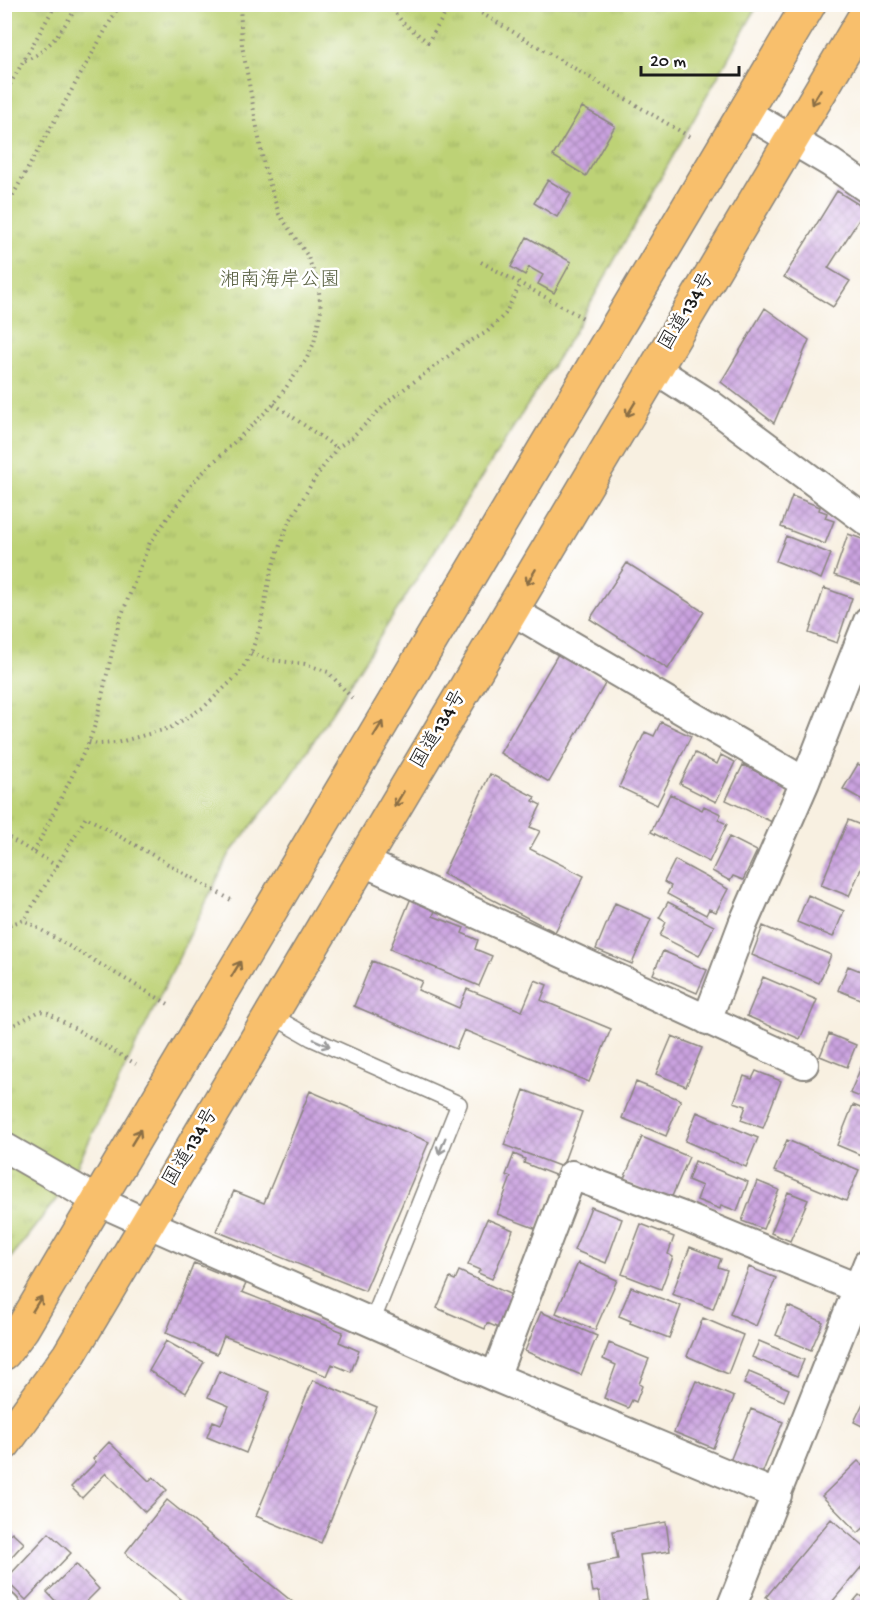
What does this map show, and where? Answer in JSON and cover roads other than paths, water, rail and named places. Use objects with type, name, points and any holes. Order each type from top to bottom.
[{"type":"highway","points":[[4,1353],[22,1329],[809,4]]},
{"type":"highway","name":"国道134号","points":[[4,1444],[69,1355],[867,11]]},
{"type":"street","points":[[745,112],[831,163],[867,189]]},
{"type":"street","points":[[655,369],[711,405],[867,522]]},
{"type":"street","points":[[511,610],[805,782]]},
{"type":"street","points":[[707,1020],[743,924],[805,782],[867,621]]},
{"type":"street","points":[[362,861],[804,1064]]},
{"type":"street","points":[[4,1147],[98,1201],[147,1224],[495,1377],[777,1495]]},
{"type":"street","points":[[495,1377],[572,1175],[864,1283],[731,1608]]},
{"type":"lane","points":[[271,1015],[311,1038],[459,1104],[372,1322]]},
{"type":"park label","name":"湘南海岸公園","points":[[280,281]]}]
